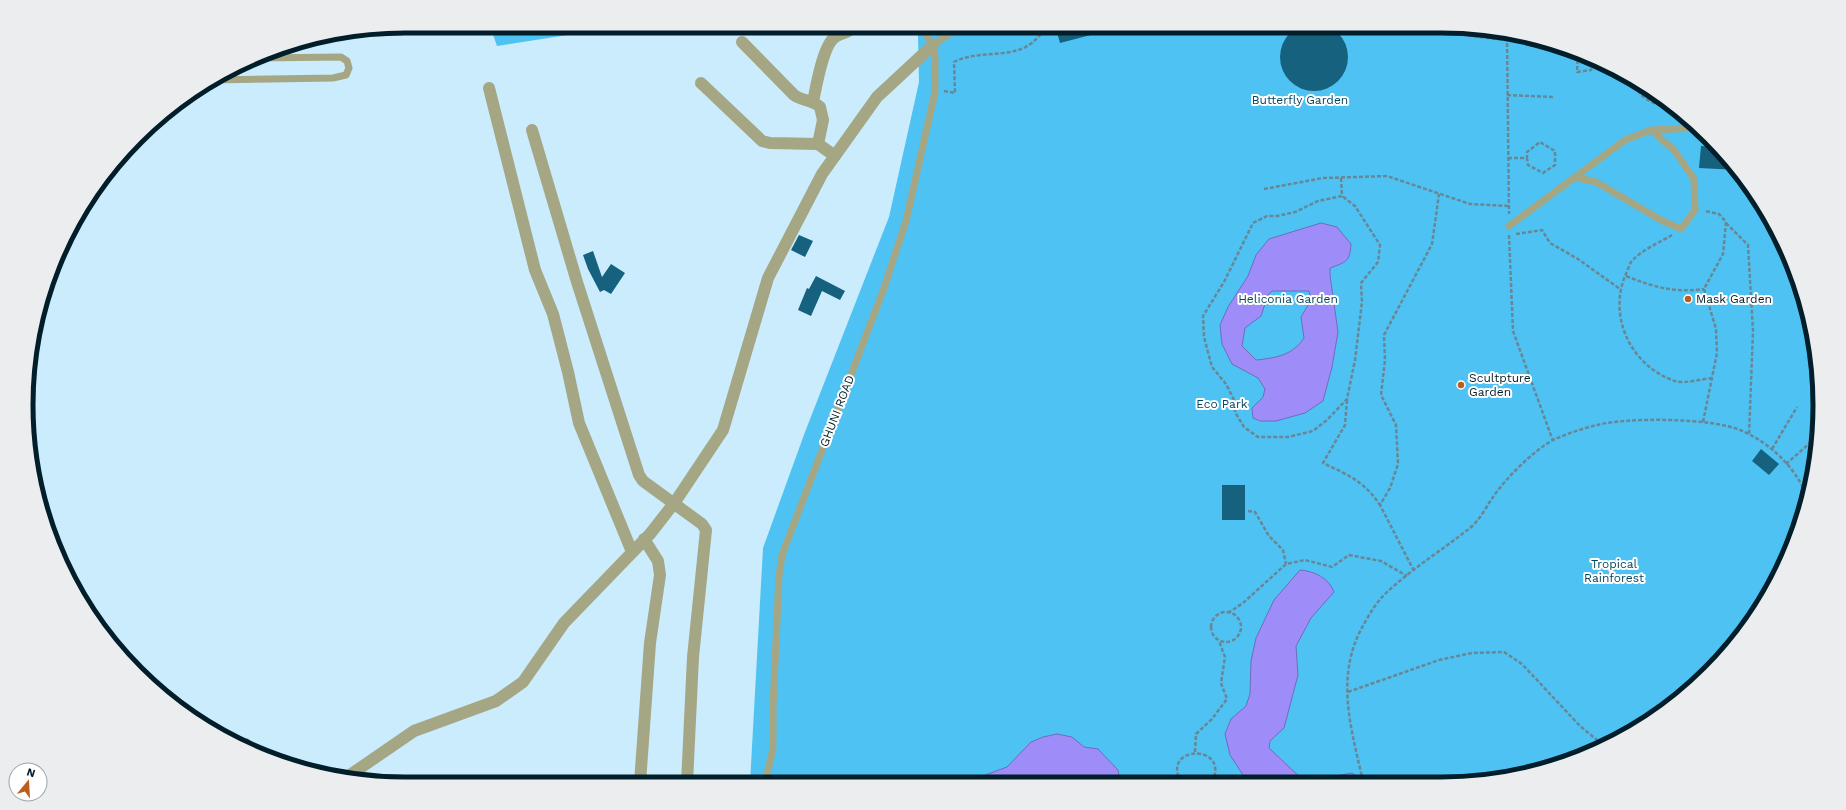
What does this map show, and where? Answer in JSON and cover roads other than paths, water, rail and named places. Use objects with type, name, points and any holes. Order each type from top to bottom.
[{"type":"street","points":[[813,102],[823,60],[831,42],[835,37],[845,33]]},
{"type":"street","points":[[742,42],[794,95],[801,100],[813,102],[820,108],[823,114],[818,144]]},
{"type":"street","points":[[352,773],[414,731],[496,700],[523,682],[564,623],[647,537],[674,504],[723,430],[768,278],[822,174],[877,97],[933,45]]},
{"type":"street","points":[[701,83],[762,141],[770,143],[818,144],[835,156]]},
{"type":"street","points":[[489,88],[535,270],[553,314],[579,423],[632,552]]},
{"type":"street","points":[[532,130],[577,282],[639,475],[643,481],[702,524],[706,530],[693,657],[687,777]]},
{"type":"street","points":[[640,777],[650,644],[660,575],[658,560],[647,537]]},
{"type":"lane","name":"GHUNI ROAD","points":[[766,777],[773,748],[773,698],[779,576],[782,555],[883,291],[906,221],[935,90],[935,55],[933,45],[925,33]]},
{"type":"lane","points":[[933,45],[951,33]]},
{"type":"lane","points":[[225,80],[333,78],[346,75],[349,68],[347,61],[341,57],[272,58]]},
{"type":"lane","points":[[1509,226],[1625,140],[1651,130],[1690,128]]},
{"type":"lane","points":[[1575,177],[1596,182],[1662,220],[1681,229],[1695,210],[1694,179],[1674,150],[1651,130]]},
{"type":"place","name":"Mask Garden","points":[[1688,299]]},
{"type":"place","name":"Scultpture Garden","points":[[1461,385]]},
{"type":"park label","name":"Butterfly Garden","points":[[1300,100]]},
{"type":"park label","name":"Heliconia Garden","points":[[1288,299]]},
{"type":"park label","name":"Eco Park","points":[[1222,404]]},
{"type":"park label","name":"Tropical Rainforest","points":[[1614,571]]}]
